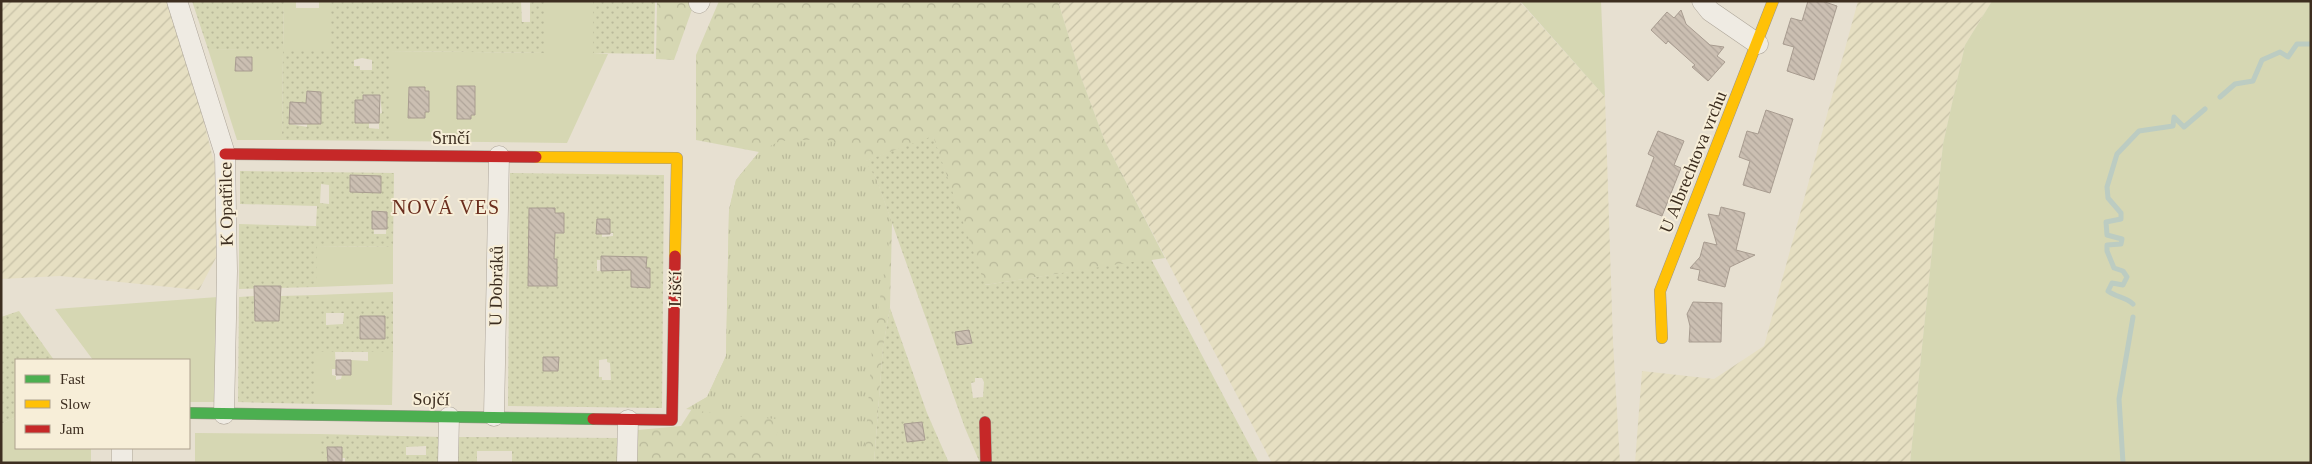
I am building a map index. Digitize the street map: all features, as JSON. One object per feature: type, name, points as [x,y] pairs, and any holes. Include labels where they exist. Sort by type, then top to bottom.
[{"type":"street","name":"K Opatřilce","points":[[177,1],[225,154],[227,271],[224,414]]},
{"type":"street","points":[[1702,1],[1710,11],[1758,44]]},
{"type":"street","name":"U Albrechtova vrchu","points":[[1662,338],[1660,291],[1758,44],[1773,1]]},
{"type":"street","name":"Srnčí","points":[[225,154],[677,158]]},
{"type":"street","name":"U Dobráků","points":[[494,416],[498,156]]},
{"type":"street","name":"Liščí","points":[[672,420],[677,158]]},
{"type":"street","name":"Sojčí","points":[[190,414],[494,416],[672,420]]},
{"type":"street","points":[[448,463],[449,417]]},
{"type":"street","points":[[627,463],[628,420]]},
{"type":"street","points":[[985,422],[986,463]]},
{"type":"street","points":[[122,449],[122,463]]},
{"type":"shaded area","points":[[1,1],[170,1],[186,48],[216,171],[218,254],[199,290],[60,276],[1,279]]},
{"type":"shaded area","points":[[1058,1],[1519,1],[1605,97],[1613,342],[1620,463],[1272,463],[1104,139],[1081,77]]},
{"type":"shaded area","points":[[1858,1],[1992,1],[1965,45],[1943,144],[1910,463],[1635,463],[1642,371],[1714,379],[1764,346]]},
{"type":"green space","points":[[192,1],[284,1],[283,50],[329,51],[330,1],[521,1],[522,22],[530,22],[530,1],[546,1],[546,53],[391,51],[391,141],[282,140],[283,51],[208,49]],"holes":[[[362,58],[372,60],[372,70],[360,70],[360,66],[354,66],[354,60]],[[307,91],[321,92],[321,124],[307,124],[307,127],[290,124],[290,102],[306,103]],[[363,95],[380,95],[382,113],[379,114],[379,129],[369,128],[369,120],[355,123],[355,100],[363,100]]]},
{"type":"green space","points":[[284,1],[296,1],[296,8],[319,8],[319,1],[330,1],[330,51],[283,51],[282,140],[237,140],[208,49],[283,50]],"holes":[[[236,57],[252,57],[252,71],[235,70]]]},
{"type":"green space","points":[[546,1],[593,1],[593,53],[608,54],[567,143],[391,141],[391,51],[545,53]],"holes":[[[457,86],[475,86],[475,115],[471,115]],[[409,87],[425,87],[425,91],[429,91],[429,112],[425,112],[425,118],[408,118]]]},
{"type":"green space","points":[[593,1],[655,1],[654,54],[593,53]]},
{"type":"green space","points":[[657,1],[695,1],[674,60],[656,59]]},
{"type":"green space","points":[[719,1],[1058,1],[1081,77],[1104,139],[1165,258],[984,285],[933,137],[866,161],[876,178],[892,223],[890,308],[883,347],[874,463],[637,463],[638,430],[681,426],[695,404],[707,397],[726,356],[729,210],[736,180],[759,152],[696,140],[696,55]]},
{"type":"green space","points":[[1520,1],[1601,1],[1605,97]]},
{"type":"green space","points":[[1992,1],[2311,1],[2311,463],[1910,463],[1943,144],[1965,45]]},
{"type":"green space","points":[[933,136],[985,285],[1151,259],[1259,463],[980,463],[965,428],[876,178],[865,161]],"holes":[[[969,330],[972,344],[957,345],[955,332]],[[975,378],[982,378],[984,382],[983,397],[973,398],[971,383],[975,382]]]},
{"type":"green space","points":[[825,139],[850,149],[865,161],[876,178],[892,223],[872,348],[864,463],[775,463],[778,419],[732,416],[686,409],[707,397],[726,356],[729,210],[736,180],[759,152],[780,141]]},
{"type":"green space","points":[[240,171],[394,173],[393,247],[317,246],[316,287],[239,289],[239,224],[316,226],[317,206],[240,204]],"holes":[[[350,176],[381,176],[381,192],[350,192]],[[321,184],[329,185],[329,204],[320,203]],[[373,211],[387,212],[386,234],[374,234]]]},
{"type":"green space","points":[[510,173],[664,175],[662,408],[508,406]],"holes":[[[529,208],[555,208],[555,213],[564,213],[564,233],[529,237]],[[610,219],[610,233],[613,233],[613,236],[602,237],[602,234],[596,233],[597,220]],[[631,257],[646,257],[646,268],[650,268],[650,287],[631,287]],[[528,259],[557,259],[557,286],[528,286]],[[597,260],[610,260],[610,270],[597,271]],[[543,357],[559,357],[558,371],[543,371]],[[607,359],[607,362],[610,363],[611,380],[602,380],[602,377],[599,377],[599,360]]]},
{"type":"green space","points":[[316,246],[393,247],[393,284],[316,287]]},
{"type":"green space","points":[[393,292],[393,301],[316,301],[316,295]]},
{"type":"green space","points":[[316,295],[316,301],[393,301],[393,352],[315,352],[315,404],[238,402],[239,297],[254,296],[255,321],[279,321],[280,296]],"holes":[[[326,313],[344,313],[343,324],[326,325]],[[360,316],[385,316],[385,339],[361,339]]]},
{"type":"green space","points":[[218,297],[217,402],[190,402],[190,359],[92,359],[55,309]]},
{"type":"green space","points":[[890,308],[927,413],[949,463],[874,463],[883,346]],"holes":[[[922,422],[925,440],[907,442],[905,424]]]},
{"type":"green space","points":[[19,311],[53,359],[15,359],[15,417],[1,424],[1,317]]},
{"type":"green space","points":[[315,352],[335,352],[336,369],[332,369],[332,375],[336,376],[336,380],[341,379],[342,375],[351,375],[351,360],[368,361],[368,352],[393,352],[392,405],[315,404]]},
{"type":"green space","points":[[15,417],[15,449],[91,449],[91,462],[113,463],[1,463],[1,424]]},
{"type":"green space","points":[[195,433],[319,434],[319,463],[195,463]]},
{"type":"green space","points":[[319,434],[443,437],[443,463],[319,463]],"holes":[[[426,446],[426,455],[406,455],[406,447]],[[327,447],[342,447],[342,458],[345,458],[345,462],[328,462]]]},
{"type":"green space","points":[[456,437],[618,438],[617,463],[512,463],[512,451],[477,451],[477,463],[456,463]]},
{"type":"building","points":[[1808,1],[1822,1],[1837,6],[1814,80],[1787,71],[1794,47],[1783,44],[1791,18],[1802,21]]},
{"type":"building","points":[[1681,10],[1686,24],[1710,45],[1724,47],[1717,56],[1725,62],[1708,81],[1692,67],[1695,65],[1668,41],[1666,44],[1651,30],[1667,12],[1674,18]]},
{"type":"building","points":[[236,57],[252,57],[252,71],[235,71]]},
{"type":"building","points":[[457,86],[475,86],[475,115],[471,115],[471,119],[457,119]]},
{"type":"building","points":[[409,87],[425,87],[425,91],[429,91],[429,112],[425,112],[425,118],[408,118]]},
{"type":"building","points":[[307,91],[321,92],[321,124],[289,124],[290,102],[306,103]]},
{"type":"building","points":[[363,95],[380,95],[379,123],[355,123],[355,100],[363,100]]},
{"type":"building","points":[[1766,110],[1793,119],[1770,193],[1743,185],[1750,161],[1739,157],[1747,131],[1758,134]]},
{"type":"building","points":[[1658,131],[1684,141],[1674,165],[1681,168],[1662,216],[1636,206],[1654,157],[1648,154]]},
{"type":"building","points":[[350,175],[381,176],[381,193],[350,192]]},
{"type":"building","points":[[1721,207],[1745,213],[1736,250],[1755,255],[1730,267],[1725,287],[1698,280],[1700,270],[1690,268],[1700,257],[1704,242],[1717,245],[1708,214],[1719,216]]},
{"type":"building","points":[[529,208],[555,208],[555,213],[564,213],[564,233],[555,233],[554,259],[557,259],[557,286],[528,286]]},
{"type":"building","points":[[372,211],[387,212],[387,229],[372,229]]},
{"type":"building","points":[[597,219],[610,219],[610,234],[596,234]]},
{"type":"building","points":[[601,256],[647,257],[646,268],[650,268],[650,288],[631,287],[631,270],[601,271]]},
{"type":"building","points":[[254,286],[281,286],[279,321],[255,321]]},
{"type":"building","points":[[1693,302],[1722,303],[1721,342],[1689,342],[1690,326],[1687,314]]},
{"type":"building","points":[[360,316],[385,316],[385,339],[360,339]]},
{"type":"building","points":[[969,330],[972,343],[957,345],[955,332]]},
{"type":"building","points":[[543,357],[559,357],[558,371],[543,371]]},
{"type":"building","points":[[336,360],[351,360],[351,375],[336,375]]},
{"type":"building","points":[[922,422],[925,440],[907,442],[904,424]]},
{"type":"building","points":[[327,447],[342,447],[342,462],[328,462]]},
{"type":"waterway","points":[[2220,97],[2235,84],[2253,81],[2262,60],[2280,52],[2288,57],[2297,44],[2311,44]]},
{"type":"waterway","points":[[2133,304],[2108,291],[2112,283],[2123,285],[2127,277],[2123,271],[2114,268],[2107,251],[2107,245],[2121,244],[2122,239],[2107,235],[2106,222],[2121,219],[2121,213],[2108,198],[2107,187],[2117,154],[2139,131],[2173,126],[2174,117],[2184,127],[2205,109]]},
{"type":"waterway","points":[[2123,463],[2119,399],[2133,317]]},
{"type":"traffic: fast","points":[[190,413],[593,419]]},
{"type":"traffic: slow","points":[[1662,338],[1660,291],[1773,1]]},
{"type":"traffic: slow","points":[[536,157],[677,158],[675,256]]},
{"type":"traffic: jam","points":[[225,154],[536,157]]},
{"type":"traffic: jam","points":[[593,419],[672,420],[675,256]]},
{"type":"traffic: jam","points":[[985,422],[986,463]]},
{"type":"district","name":"NOVÁ VES","points":[[446,207]]}]
